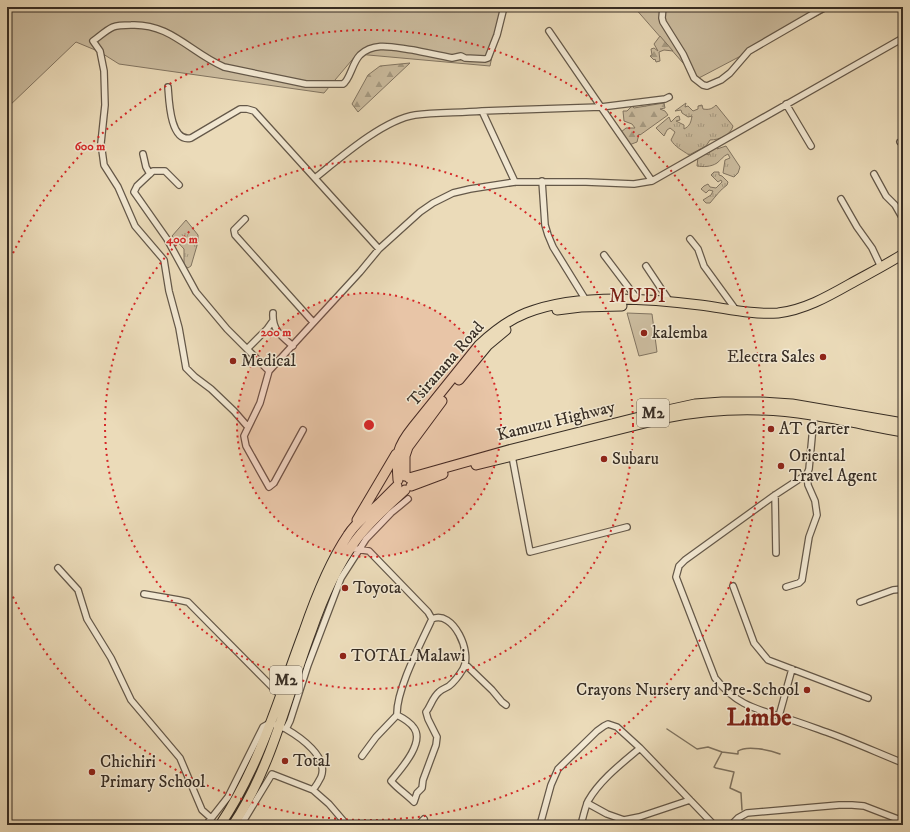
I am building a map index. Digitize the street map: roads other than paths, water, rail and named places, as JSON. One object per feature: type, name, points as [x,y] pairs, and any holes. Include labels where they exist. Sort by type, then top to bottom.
[{"type":"highway","name":"Tsiranana Road","points":[[349,533],[404,439],[413,427],[479,345],[510,320],[525,313],[557,304],[638,300],[670,302],[759,313],[772,313],[802,307],[826,297],[903,254]]},
{"type":"highway","name":"Tsiranana Road","points":[[404,483],[406,453],[413,438],[488,345],[515,324],[532,317],[587,303],[673,307],[762,318],[786,317],[832,301],[903,260]]},
{"type":"highway","name":"Kamuzu Highway","points":[[233,825],[283,727],[320,606],[350,548],[349,533],[404,483],[512,449],[695,404],[760,402],[792,404],[903,423]]},
{"type":"highway","name":"Kamuzu Highway","points":[[220,825],[237,798],[257,759],[314,603],[350,548],[404,483],[658,420],[697,412],[760,410],[790,412],[903,432]]},
{"type":"highway","points":[[397,453],[404,483]]},
{"type":"street","points":[[248,427],[217,394],[186,368],[179,328],[169,291],[164,260],[135,226],[118,187],[104,165],[101,143],[106,105],[104,71],[100,51],[93,41],[113,27],[125,25],[147,25],[171,34],[213,62],[224,67],[306,84],[343,84],[347,80],[351,67],[360,55],[376,47],[398,47],[452,58],[461,56],[468,58],[488,58],[497,35],[504,7]]},
{"type":"street","points":[[663,7],[663,22],[683,54],[694,78],[703,86],[707,86],[721,80],[730,73],[749,51],[825,7]]},
{"type":"street","points":[[549,31],[652,181]]},
{"type":"street","points":[[303,430],[274,484],[269,487],[245,443],[244,436],[260,403],[269,371],[360,272],[379,249],[420,212],[444,197],[470,189],[515,182],[634,184],[652,181],[903,38]]},
{"type":"street","points":[[168,87],[170,112],[177,131],[184,139],[192,138],[240,109],[254,111],[379,249]]},
{"type":"street","points":[[315,178],[373,134],[399,120],[414,115],[601,106],[665,99],[669,96]]},
{"type":"street","points":[[786,104],[811,146]]},
{"type":"street","points":[[482,111],[515,182]]},
{"type":"street","points":[[143,154],[146,167],[150,174]]},
{"type":"street","points":[[179,185],[165,171],[153,171],[135,189],[136,195],[168,239],[196,292],[227,328],[269,371]]},
{"type":"street","points":[[874,174],[886,196],[895,205],[903,219]]},
{"type":"street","points":[[542,182],[545,225],[548,235],[553,247],[587,303]]},
{"type":"street","points":[[841,199],[857,227],[872,248],[881,267]]},
{"type":"street","points":[[246,219],[234,230],[234,235],[313,322]]},
{"type":"street","points":[[690,239],[698,249],[704,266],[736,310]]},
{"type":"street","points":[[604,255],[638,300]]},
{"type":"street","points":[[646,266],[670,302]]},
{"type":"street","points":[[247,349],[267,329],[272,322],[273,313]]},
{"type":"street","points":[[272,322],[277,331],[293,346]]},
{"type":"street","points":[[786,587],[799,583],[802,580],[809,537],[817,515],[815,501],[808,485],[807,474],[809,469],[814,416]]},
{"type":"street","points":[[512,456],[530,552],[627,527]]},
{"type":"street","points":[[807,474],[775,495],[685,560],[679,566],[676,577],[715,678],[723,688],[742,703],[760,711],[830,733],[903,763]]},
{"type":"street","points":[[775,495],[776,553]]},
{"type":"street","points":[[350,548],[366,539],[382,521],[408,499]]},
{"type":"street","points":[[350,548],[369,551],[428,612],[432,619]]},
{"type":"street","points":[[58,568],[78,590],[87,619],[108,652],[131,700],[180,758],[202,810],[211,818]]},
{"type":"street","points":[[733,586],[754,643],[768,660],[868,698]]},
{"type":"street","points":[[860,602],[893,590],[903,589]]},
{"type":"street","points":[[144,594],[188,602],[280,695]]},
{"type":"street","points":[[397,714],[415,729],[417,737],[415,747],[391,781],[414,802],[417,793],[422,788],[423,780],[436,745],[437,738],[426,712],[434,697],[440,690],[450,685],[463,670],[465,664],[465,648],[458,634],[448,620],[443,618],[432,619]]},
{"type":"street","points":[[362,756],[376,737],[397,714],[398,699],[405,680],[432,619]]},
{"type":"street","points":[[465,664],[506,705]]},
{"type":"street","points":[[779,716],[792,669]]},
{"type":"street","points":[[206,825],[228,797],[262,727],[270,723],[283,727],[305,741],[318,756],[322,764],[321,776],[313,790]]},
{"type":"street","points":[[540,825],[558,769],[608,724],[617,727],[640,748],[714,825]]},
{"type":"street","points":[[581,825],[587,803],[593,793],[618,766],[640,748]]},
{"type":"street","points":[[242,825],[272,774],[313,790],[329,804],[347,825]]},
{"type":"street","points":[[587,803],[607,814],[624,820],[690,800]]},
{"type":"street","points":[[731,825],[738,818],[747,813],[839,805],[864,806],[903,821]]},
{"type":"street","points":[[418,825],[424,819]]},
{"type":"waterway","points":[[667,729],[697,749],[708,747],[722,752],[714,767],[734,772],[730,788],[741,793],[742,810]]},
{"type":"waterway","points":[[722,752],[738,754],[738,751],[742,749],[753,748],[780,754]]},
{"type":"place","name":"kalemba","points":[[644,333]]},
{"type":"place","name":"Electra Sales","points":[[823,357]]},
{"type":"place","name":"Medical","points":[[233,361]]},
{"type":"place","name":"AT Carter","points":[[771,429]]},
{"type":"place","name":"Subaru","points":[[604,459]]},
{"type":"place","name":"Oriental Travel Agent","points":[[781,466]]},
{"type":"place","name":"Toyota","points":[[345,588]]},
{"type":"place","name":"TOTAL Malawi","points":[[343,656]]},
{"type":"place","name":"Crayons Nursery and Pre-School","points":[[807,690]]},
{"type":"place","name":"Total","points":[[285,761]]},
{"type":"place","name":"Chichiri Primary School","points":[[92,772]]},
{"type":"district","name":"MUDI","points":[[638,296]]},
{"type":"district","name":"Limbe","points":[[759,717]]}]
